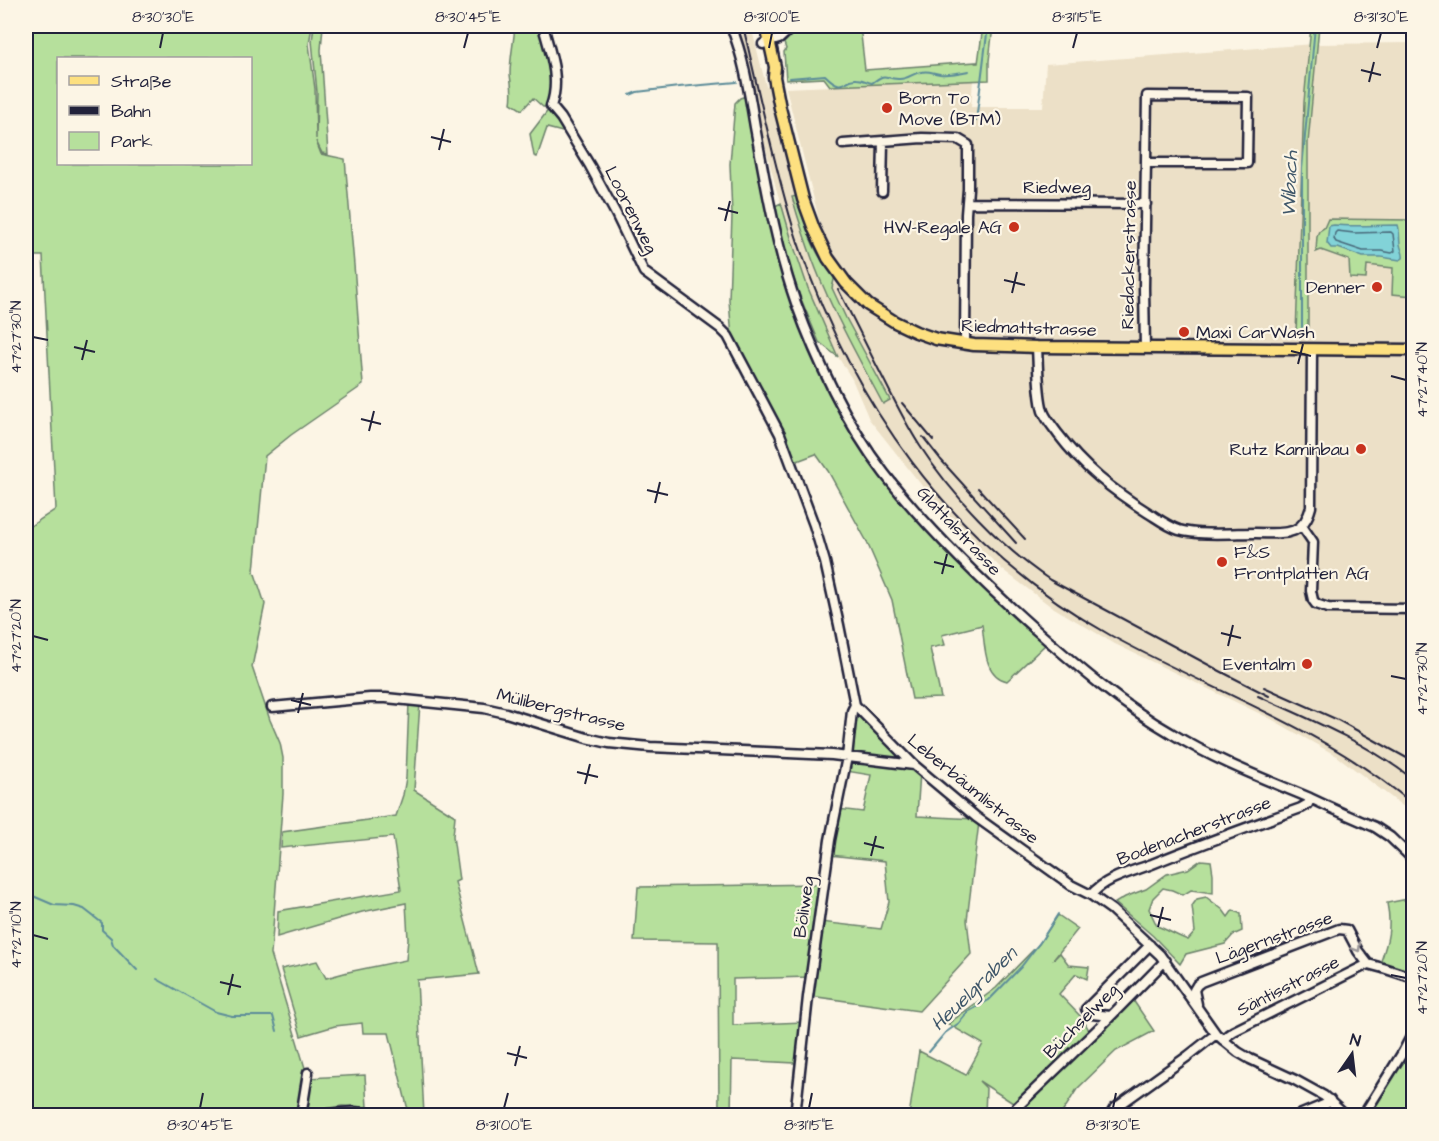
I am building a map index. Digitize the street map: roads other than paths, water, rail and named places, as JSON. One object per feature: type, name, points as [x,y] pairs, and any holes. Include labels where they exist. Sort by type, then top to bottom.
[{"type":"main road","points":[[759,26],[766,43]]},
{"type":"main road","points":[[766,26],[766,43]]},
{"type":"main road","name":"Riedmattstrasse","points":[[766,43],[775,68],[774,77],[780,108],[803,199],[814,229],[832,266],[846,284],[889,319],[926,336],[965,344],[1037,347],[1413,350]]},
{"type":"street","name":"Loorenweg","points":[[543,26],[555,76],[555,95],[551,106],[561,118],[590,166],[644,272],[728,336],[780,434],[814,525],[825,562],[855,705]]},
{"type":"street","name":"Glattalstrasse","points":[[731,26],[744,64],[779,248],[797,305],[838,399],[883,472],[915,510],[1008,606],[1096,682],[1188,743],[1231,766],[1375,827],[1403,848],[1413,860]]},
{"type":"street","points":[[766,43],[782,37],[793,26]]},
{"type":"street","name":"Riedackerstrasse","points":[[1145,348],[1147,96],[1248,97],[1247,163],[1147,163]]},
{"type":"street","points":[[843,144],[922,138],[958,139],[968,145],[965,344]]},
{"type":"street","points":[[882,191],[883,141]]},
{"type":"street","name":"Riedweg","points":[[968,202],[1146,204]]},
{"type":"street","points":[[1037,347],[1043,411],[1073,454],[1129,501],[1178,530],[1192,533],[1288,533],[1302,526],[1311,507],[1312,349]]},
{"type":"street","points":[[1302,526],[1312,542],[1311,591],[1316,604],[1328,608],[1413,609]]},
{"type":"street","name":"Mülibergstrasse","points":[[272,707],[386,698],[484,708],[609,743],[847,757],[914,765]]},
{"type":"street","name":"Böliweg","points":[[795,1116],[808,997],[830,840],[847,757],[852,711],[855,705]]},
{"type":"street","name":"Leberbäumlistrasse","points":[[855,705],[914,765],[976,817],[1071,885],[1112,910],[1165,961],[1205,1020],[1220,1037],[1244,1055],[1330,1100],[1346,1116]]},
{"type":"street","name":"Bodenacherstrasse","points":[[1090,896],[1098,886],[1113,879],[1301,808],[1311,799]]},
{"type":"street","name":"Lägernstrasse","points":[[1198,1008],[1194,990],[1201,982],[1339,929],[1347,930],[1368,964]]},
{"type":"street","points":[[1110,1016],[1092,1014],[1086,1010],[1150,945]]},
{"type":"street","name":"Büchselweg","points":[[1013,1116],[1020,1105],[1165,961]]},
{"type":"street","points":[[1368,964],[1413,978]]},
{"type":"street","name":"Säntisstrasse","points":[[1110,1116],[1114,1109],[1188,1056],[1220,1037],[1368,964]]},
{"type":"street","points":[[1363,1116],[1413,1031]]},
{"type":"street","points":[[301,1116],[308,1073]]},
{"type":"street","points":[[1297,1116],[1326,1104],[1330,1100]]},
{"type":"street","points":[[306,1116],[353,1112],[401,1116]]},
{"type":"water","points":[[1398,225],[1403,258],[1400,260],[1363,257],[1338,248],[1331,248],[1327,243],[1329,226]]},
{"type":"waterway","points":[[976,121],[988,26]]},
{"type":"waterway","name":"Wibach","points":[[1302,328],[1302,169],[1315,26]]},
{"type":"waterway","points":[[790,78],[825,75],[840,85],[853,79],[872,83],[883,77],[901,79],[924,71],[940,74],[969,71]]},
{"type":"waterway","points":[[630,95],[637,92],[737,82]]},
{"type":"waterway","points":[[26,893],[54,905],[84,909],[102,923],[102,930],[111,938],[113,945],[137,970]]},
{"type":"waterway","name":"Heuelgraben","points":[[929,1052],[945,1033],[959,1023],[968,1012],[989,1000],[1021,967],[1058,914]]},
{"type":"waterway","points":[[157,979],[216,1012],[232,1016],[273,1016],[277,1031]]},
{"type":"railway","points":[[743,26],[786,202],[816,290],[843,351],[875,408],[912,462],[954,512],[1001,558],[1053,599],[1110,635],[1305,732],[1379,778],[1414,805]]},
{"type":"railway","points":[[838,289],[897,407],[920,446],[962,501],[996,536],[1050,580],[1269,696]]},
{"type":"railway","points":[[902,403],[933,440]]},
{"type":"railway","points":[[923,437],[1016,543]]},
{"type":"railway","points":[[978,488],[1025,539]]},
{"type":"railway","points":[[1264,687],[1338,720],[1414,762]]},
{"type":"railway","points":[[1258,696],[1358,743],[1414,780]]},
{"type":"place","name":"Born To Move (BTM)","points":[[887,108]]},
{"type":"place","name":"HW-Regale AG","points":[[1014,227]]},
{"type":"place","name":"Denner","points":[[1377,287]]},
{"type":"place","name":"Maxi CarWash","points":[[1184,332]]},
{"type":"place","name":"Rutz Kaminbau","points":[[1361,449]]},
{"type":"place","name":"F&S Frontplatten AG","points":[[1222,562]]},
{"type":"place","name":"Eventalm","points":[[1307,664]]}]
